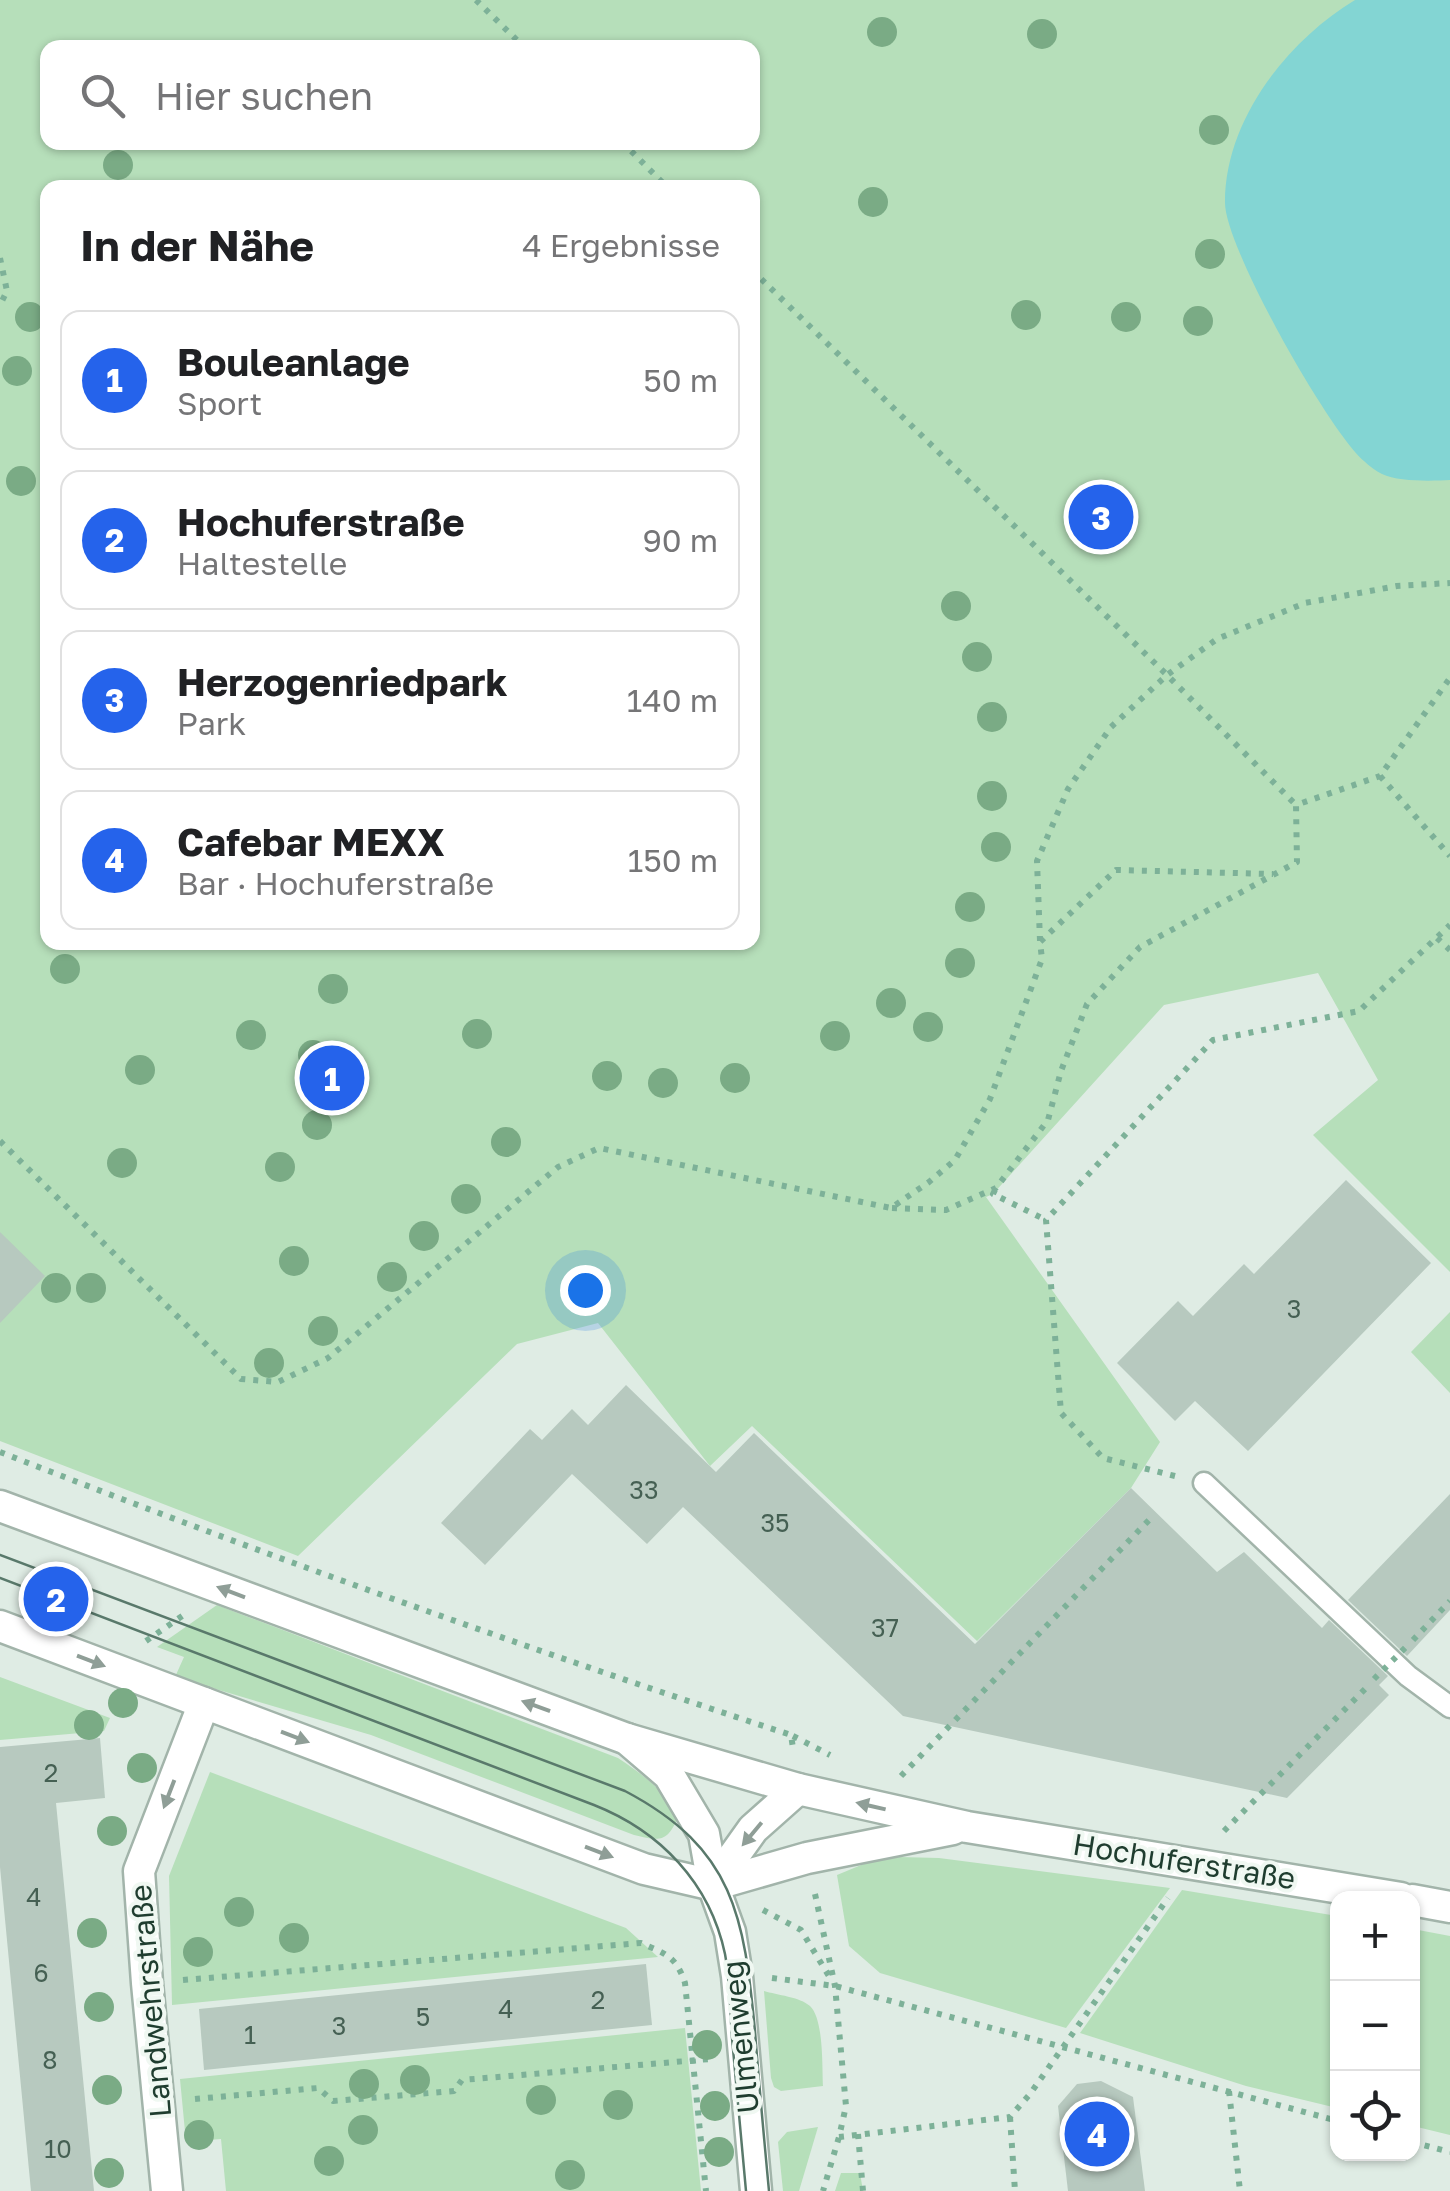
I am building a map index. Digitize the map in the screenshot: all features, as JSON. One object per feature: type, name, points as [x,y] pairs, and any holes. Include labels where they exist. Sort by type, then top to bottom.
[{"type":"street","name":"Hochuferstraße","points":[[0,1506],[628,1739],[798,1789],[966,1827],[1359,1891]]},
{"type":"street","name":"Hochuferstraße","points":[[0,1626],[644,1869],[713,1885],[808,1858],[966,1827]]},
{"type":"street","name":"Landwehrstraße","points":[[167,2191],[139,1871],[204,1703]]},
{"type":"street","name":"Hochuferstraße","points":[[628,1739],[669,1775],[704,1834],[713,1885]]},
{"type":"street","points":[[713,1885],[753,1829],[798,1789]]},
{"type":"street","name":"Ulmenweg","points":[[713,1885],[730,1932],[737,1976],[756,2191]]},
{"type":"street","points":[[1420,1901],[1450,1907]]},
{"type":"lane","points":[[1204,1483],[1408,1676],[1450,1707]]},
{"type":"path","points":[[476,0],[516,40]]},
{"type":"path","points":[[630,150],[660,180]]},
{"type":"path","points":[[0,258],[6,291],[0,305]]},
{"type":"path","points":[[760,278],[1296,805],[1297,862],[1140,948],[1087,1004],[1048,1120],[992,1194],[1046,1220]]},
{"type":"path","points":[[891,1208],[955,1160],[990,1099],[1042,959],[1037,862],[1068,788],[1111,728],[1167,674],[1217,639],[1305,603],[1396,586],[1450,583]]},
{"type":"path","points":[[1296,805],[1380,776],[1450,678]]},
{"type":"path","points":[[1380,776],[1450,856]]},
{"type":"path","points":[[1040,942],[1116,870],[1273,874]]},
{"type":"path","points":[[1204,1483],[1103,1458],[1061,1413],[1046,1220],[1212,1040],[1359,1011],[1450,925]]},
{"type":"path","points":[[1438,938],[1450,950]]},
{"type":"path","points":[[0,1141],[241,1379],[278,1382],[328,1358],[558,1167],[599,1148],[891,1208],[946,1210],[996,1188]]},
{"type":"path","points":[[0,1452],[190,1526],[691,1702]]},
{"type":"path","points":[[891,1786],[1151,1518]]},
{"type":"path","points":[[174,1570],[190,1526]]},
{"type":"path","points":[[840,2136],[1010,2117],[1193,1863],[1450,1601]]},
{"type":"path","points":[[142,1644],[195,1606]]},
{"type":"path","points":[[713,1885],[801,1930],[835,1986],[846,2106],[823,2191]]},
{"type":"path","points":[[147,1983],[642,1944],[672,1957],[681,1970],[688,1994],[706,2191]]},
{"type":"path","points":[[835,1986],[1330,2120]]},
{"type":"path","points":[[159,2102],[318,2088],[334,2102],[454,2090],[462,2080],[744,2056]]},
{"type":"path","points":[[1228,2091],[1240,2191]]},
{"type":"path","points":[[1010,2117],[1015,2191]]},
{"type":"path","points":[[858,2134],[863,2191]]},
{"type":"path","points":[[1420,2144],[1450,2152]]},
{"type":"green space","points":[[0,0],[1450,0],[1450,1272],[1313,1135],[1378,1080],[1318,973],[1164,1005],[993,1194],[986,1197],[1160,1442],[1131,1488],[977,1641],[752,1426],[710,1466],[598,1323],[517,1344],[298,1556],[0,1441]]},
{"type":"green space","points":[[1450,1312],[1450,1393],[1411,1352]]},
{"type":"green space","points":[[217,1605],[618,1758],[660,1791],[678,1817],[662,1838],[634,1835],[371,1735],[175,1677],[184,1657],[157,1647]]},
{"type":"green space","points":[[0,1677],[110,1718],[104,1731],[0,1740]]},
{"type":"green space","points":[[210,1772],[626,1928],[658,1957],[172,2005],[169,1876]]},
{"type":"green space","points":[[899,1857],[939,1858],[1170,1888],[1066,2028],[880,1973],[849,1946],[837,1875],[866,1863]]},
{"type":"green space","points":[[1182,1890],[1330,1915],[1330,2106],[1246,2086],[1080,2033]]},
{"type":"green space","points":[[1420,1930],[1450,1936],[1450,2135],[1420,2128]]},
{"type":"green space","points":[[764,1991],[800,2000],[815,2012],[823,2086],[781,2091],[774,2087]]},
{"type":"green space","points":[[685,2028],[701,2191],[226,2191],[221,2139],[186,2142],[180,2079]]},
{"type":"green space","points":[[818,2127],[799,2191],[783,2191],[778,2142],[787,2132]]},
{"type":"green space","points":[[841,2173],[860,2173],[863,2191],[835,2191]]},
{"type":"water","points":[[1355,0],[1450,0],[1450,480],[1389,477],[1368,465],[1348,443],[1281,337],[1229,225],[1225,202],[1228,171],[1248,113],[1284,60],[1306,37]]},
{"type":"building","points":[[1346,1180],[1431,1263],[1248,1451],[1195,1401],[1175,1421],[1117,1363],[1178,1301],[1193,1316],[1244,1264],[1254,1274]]},
{"type":"building","points":[[0,1232],[45,1276],[0,1323]]},
{"type":"building","points":[[626,1385],[716,1472],[754,1433],[975,1644],[1131,1488],[1217,1572],[1244,1552],[1322,1628],[1329,1620],[1388,1676],[1379,1685],[1389,1695],[1287,1798],[903,1716],[683,1507],[647,1544],[572,1474],[485,1565],[441,1523],[530,1429],[542,1440],[572,1409],[588,1425]]},
{"type":"building","points":[[1450,1494],[1450,1610],[1407,1656],[1348,1600]]},
{"type":"building","points":[[100,1738],[105,1798],[56,1803],[94,2191],[31,2191],[0,1867],[0,1747]]},
{"type":"building","points":[[646,1964],[652,2025],[204,2070],[199,2009]]},
{"type":"building","points":[[1101,2081],[1133,2097],[1145,2191],[1068,2191],[1058,2106],[1077,2084]]},
{"type":"tram line","points":[[0,1555],[625,1791],[662,1813],[712,1862],[738,1920],[751,1990],[769,2191]]},
{"type":"tram line","points":[[0,1578],[594,1805],[640,1829],[660,1845],[679,1863],[707,1904],[725,1954],[746,2191]]},
{"type":"place","name":"Herzogenriedpark","points":[[1101,517]]},
{"type":"place","name":"Bouleanlage","points":[[332,1078]]},
{"type":"place","name":"Hochuferstraße","points":[[56,1599]]},
{"type":"place","name":"Cafebar MEXX","points":[[1097,2134]]}]
